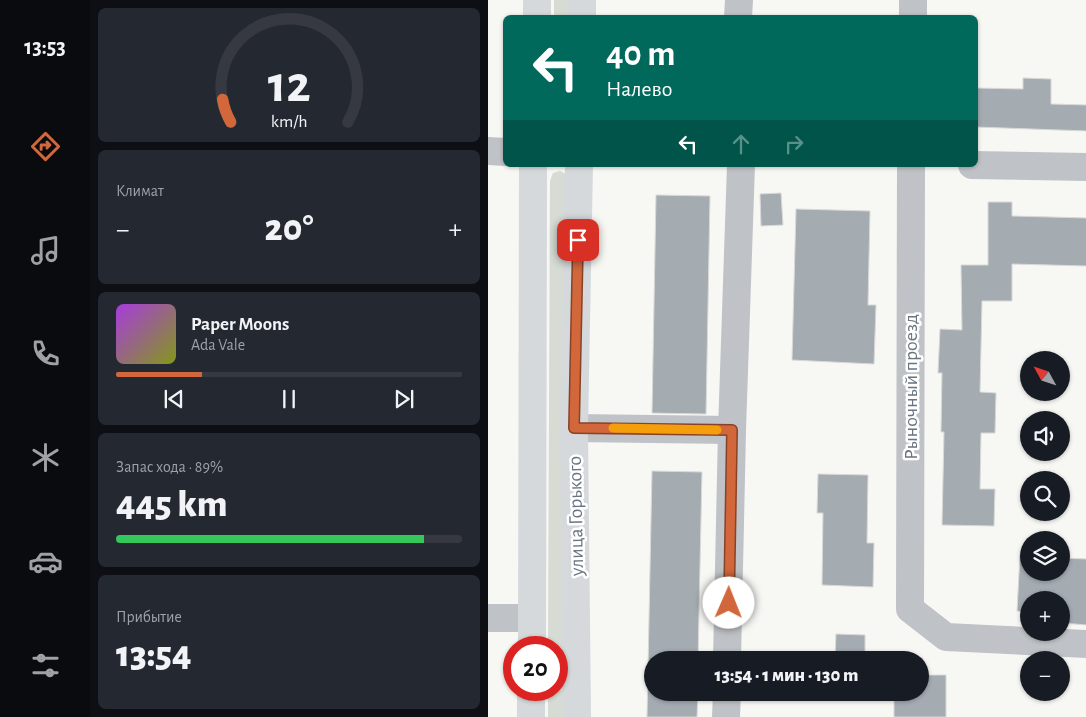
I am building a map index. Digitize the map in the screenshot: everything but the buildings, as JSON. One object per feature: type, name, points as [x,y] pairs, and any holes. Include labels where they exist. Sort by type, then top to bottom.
[{"type":"main road","points":[[537,0],[537,15]]},
{"type":"main road","points":[[582,0],[582,15]]},
{"type":"main road","name":"улица Горького","points":[[532,636],[534,167]]},
{"type":"main road","name":"улица Горького","points":[[577,717],[574,428],[580,167]]},
{"type":"main road","points":[[531,701],[531,717]]},
{"type":"street","points":[[738,15],[739,0]]},
{"type":"street","points":[[912,15],[913,0]]},
{"type":"street","points":[[488,151],[503,152]]},
{"type":"street","points":[[978,165],[1086,167]]},
{"type":"street","points":[[728,651],[732,430],[741,167]]},
{"type":"street","name":"Рыночный проезд","points":[[910,167],[910,609],[946,637],[1086,644]]},
{"type":"street","points":[[574,428],[732,430]]},
{"type":"street","points":[[488,618],[532,618]]},
{"type":"street","points":[[726,717],[727,701]]},
{"type":"shaded area","points":[[554,0],[569,0],[569,15],[554,15]]},
{"type":"shaded area","points":[[560,171],[568,175],[565,636],[548,636],[550,181],[553,173]]},
{"type":"shaded area","points":[[548,701],[565,701],[565,717],[548,717]]},
{"type":"slow traffic","points":[[613,428],[717,430]]},
{"type":"route","points":[[578,240],[574,428],[732,430],[729,603]]}]
